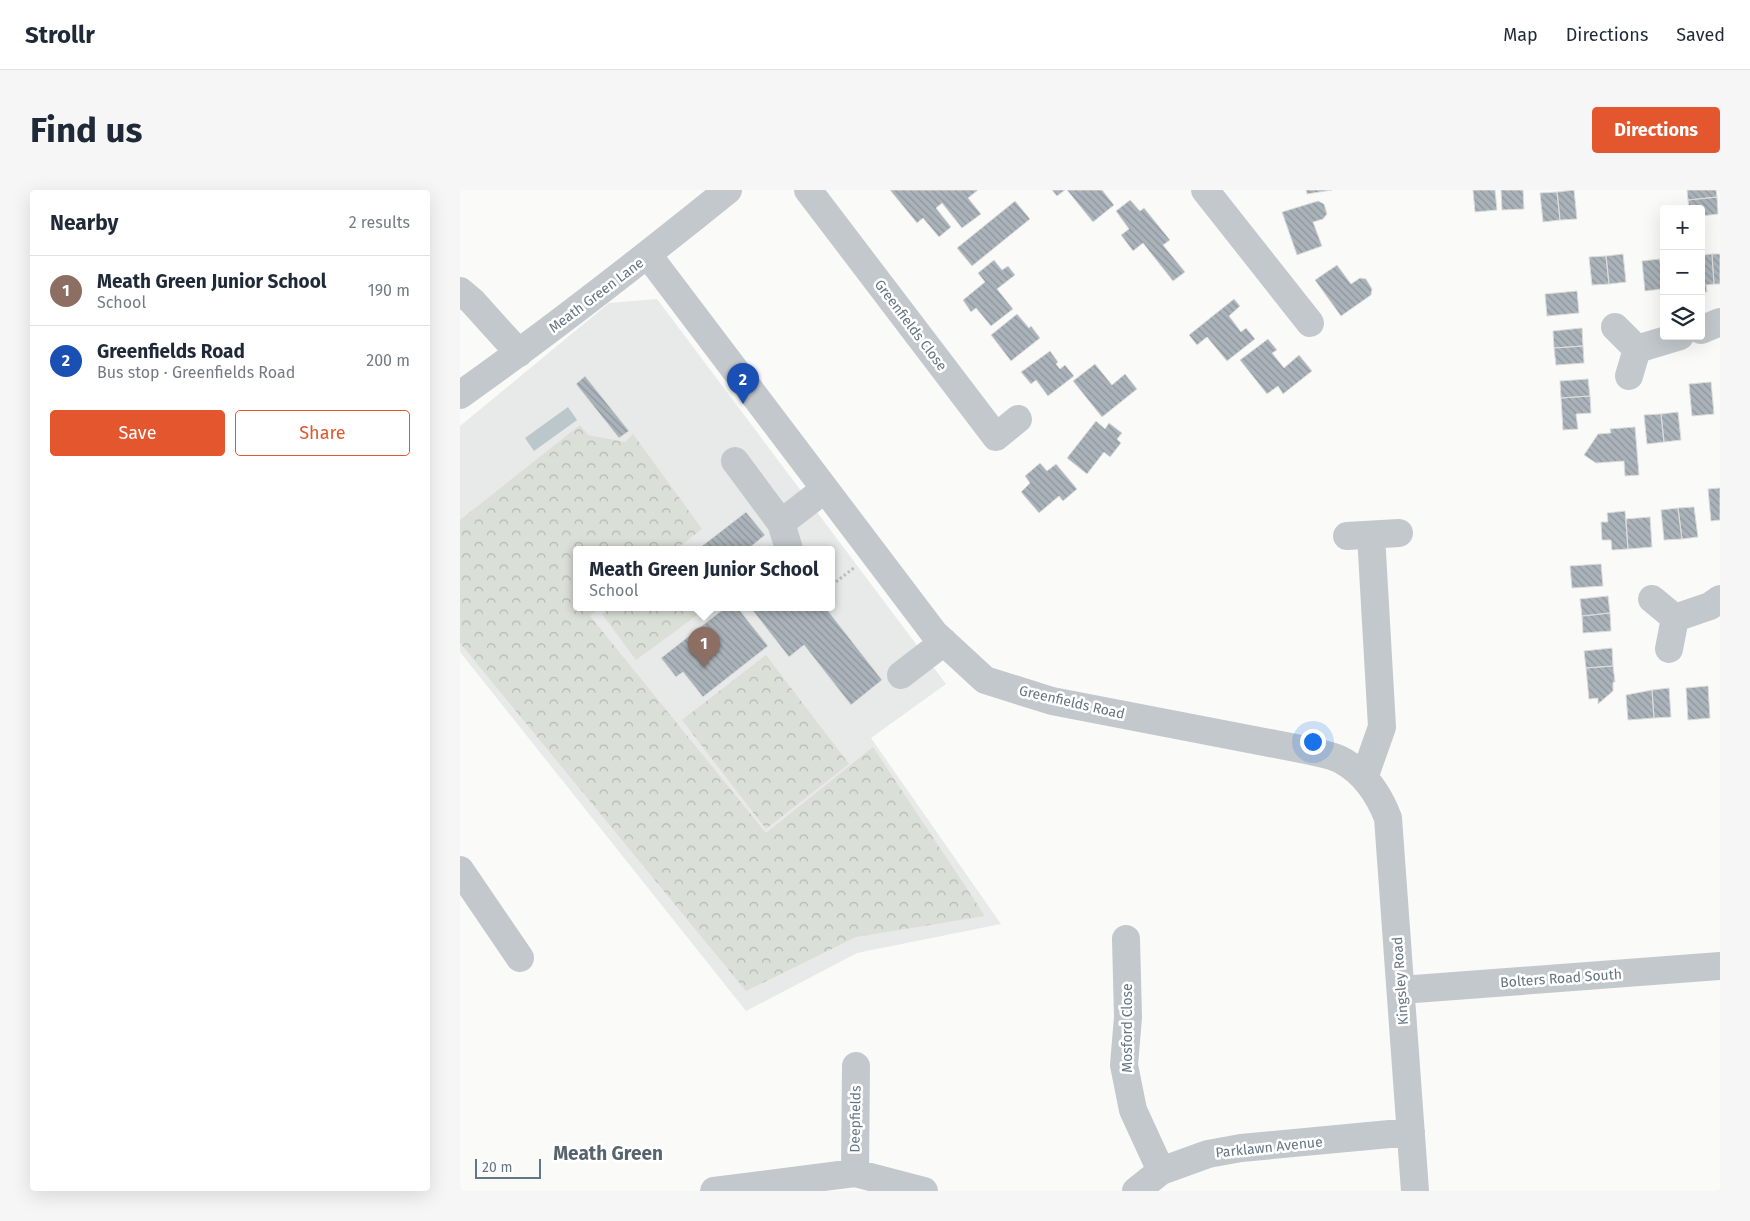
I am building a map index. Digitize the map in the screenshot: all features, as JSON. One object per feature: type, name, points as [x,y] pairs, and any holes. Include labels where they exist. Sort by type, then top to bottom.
[{"type":"street","name":"Meath Green Lane","points":[[460,395],[519,353],[648,255],[728,190]]},
{"type":"street","name":"Greenfields Close","points":[[808,190],[996,437],[1018,419]]},
{"type":"street","points":[[1205,190],[1310,323]]},
{"type":"street","name":"Greenfields Road","points":[[648,255],[934,633],[985,680],[1052,701],[1306,750],[1342,760],[1364,778]]},
{"type":"street","points":[[460,291],[472,301],[519,353]]},
{"type":"street","points":[[1705,328],[1720,322]]},
{"type":"street","points":[[1616,327],[1637,349]]},
{"type":"street","points":[[1637,349],[1667,340]]},
{"type":"street","points":[[1629,376],[1637,349]]},
{"type":"street","points":[[735,461],[781,523],[788,546]]},
{"type":"street","points":[[781,523],[825,489]]},
{"type":"street","points":[[1364,778],[1382,727],[1359,536],[1399,533]]},
{"type":"street","points":[[1652,599],[1675,618]]},
{"type":"street","points":[[1675,618],[1710,606],[1720,600]]},
{"type":"street","points":[[1670,649],[1675,618]]},
{"type":"street","points":[[901,675],[944,642]]},
{"type":"street","name":"Kingsley Road","points":[[1364,778],[1379,795],[1388,818],[1416,1191]]},
{"type":"street","points":[[460,870],[520,958]]},
{"type":"street","name":"Mosford Close","points":[[1126,939],[1128,1017],[1124,1065],[1133,1110],[1161,1171]]},
{"type":"street","name":"Bolters Road South","points":[[1401,990],[1720,966]]},
{"type":"street","name":"Deepfields","points":[[855,1173],[856,1066]]},
{"type":"street","name":"Parklawn Avenue","points":[[1136,1191],[1161,1171],[1208,1154],[1241,1148],[1411,1132]]},
{"type":"street","points":[[714,1191],[855,1173],[924,1191]]},
{"type":"shaded area","points":[[657,299],[946,684],[871,738],[1001,924],[857,953],[746,1011],[460,652],[460,426],[609,303]]},
{"type":"shaded area","points":[[568,407],[577,420],[534,451],[525,438]]},
{"type":"green space","points":[[580,425],[588,435],[625,442],[633,434],[702,529],[680,546],[573,546],[573,611],[596,611],[590,616],[766,833],[873,747],[985,916],[856,937],[746,991],[460,643],[460,520]]},
{"type":"green space","points":[[606,611],[703,611],[636,660],[602,614]]},
{"type":"green space","points":[[766,655],[849,764],[766,829],[682,720]]},
{"type":"building","points":[[890,190],[978,190],[968,198],[981,214],[962,228],[942,203],[936,208],[951,227],[939,237],[923,218],[917,223]]},
{"type":"building","points":[[1052,190],[1065,190],[1057,196]]},
{"type":"building","points":[[1067,190],[1102,190],[1114,205],[1093,222]]},
{"type":"building","points":[[1306,190],[1332,190],[1307,194]]},
{"type":"building","points":[[1473,190],[1495,190],[1497,210],[1475,212]]},
{"type":"building","points":[[1501,190],[1523,190],[1524,209],[1502,210]]},
{"type":"building","points":[[1574,190],[1577,219],[1560,220],[1557,192]]},
{"type":"building","points":[[1687,190],[1716,190],[1717,197],[1688,200]]},
{"type":"building","points":[[1557,192],[1560,220],[1543,222],[1540,193]]},
{"type":"building","points":[[1717,197],[1718,214],[1705,216],[1705,205],[1689,205],[1688,200]]},
{"type":"building","points":[[1130,200],[1140,211],[1144,208],[1170,240],[1163,245],[1185,272],[1173,281],[1143,243],[1133,251],[1121,235],[1129,229],[1116,211]]},
{"type":"building","points":[[1015,201],[1030,219],[972,266],[957,248]]},
{"type":"building","points":[[1318,201],[1324,204],[1327,214],[1323,219],[1313,222],[1322,246],[1297,255],[1282,212]]},
{"type":"building","points":[[1623,254],[1626,282],[1609,284],[1606,256]]},
{"type":"building","points":[[1712,254],[1720,254],[1720,284],[1714,284]]},
{"type":"building","points":[[1712,254],[1714,284],[1706,285],[1707,292],[1705,292],[1705,255]]},
{"type":"building","points":[[1606,256],[1609,284],[1592,285],[1589,257]]},
{"type":"building","points":[[1660,259],[1660,289],[1645,291],[1642,261]]},
{"type":"building","points":[[994,260],[1002,270],[1008,266],[1015,275],[997,289],[1013,309],[991,326],[976,308],[971,312],[963,300],[985,282],[978,273]]},
{"type":"building","points":[[1337,265],[1351,284],[1360,278],[1366,279],[1372,289],[1371,295],[1341,316],[1315,280]]},
{"type":"building","points":[[1577,291],[1579,313],[1547,316],[1545,294]]},
{"type":"building","points":[[1234,299],[1240,306],[1229,316],[1241,332],[1246,328],[1255,339],[1227,361],[1207,337],[1197,345],[1189,335]]},
{"type":"building","points":[[1017,314],[1029,328],[1031,326],[1040,338],[1011,361],[991,335]]},
{"type":"building","points":[[1582,328],[1583,346],[1554,348],[1553,331]]},
{"type":"building","points":[[1268,339],[1277,350],[1272,353],[1284,368],[1299,355],[1312,371],[1283,394],[1278,386],[1267,394],[1240,360]]},
{"type":"building","points":[[1583,346],[1584,363],[1556,365],[1554,348]]},
{"type":"building","points":[[1050,351],[1058,362],[1056,364],[1060,369],[1065,365],[1074,376],[1048,396],[1036,380],[1031,384],[1021,372]]},
{"type":"building","points":[[1095,364],[1112,385],[1125,374],[1137,389],[1102,417],[1073,381]]},
{"type":"building","points":[[585,376],[629,431],[619,438],[576,384]]},
{"type":"building","points":[[1588,379],[1590,396],[1561,398],[1560,381]]},
{"type":"building","points":[[1711,382],[1714,414],[1692,416],[1689,384]]},
{"type":"building","points":[[1590,396],[1591,413],[1576,414],[1578,429],[1563,430],[1561,398]]},
{"type":"building","points":[[1678,412],[1681,440],[1664,442],[1661,414]]},
{"type":"building","points":[[1661,414],[1664,442],[1647,444],[1644,415]]},
{"type":"building","points":[[1096,421],[1105,429],[1109,423],[1122,433],[1117,439],[1121,443],[1110,457],[1104,452],[1087,474],[1067,458]]},
{"type":"building","points":[[1635,427],[1639,475],[1625,476],[1624,461],[1596,463],[1584,455],[1598,434],[1611,433],[1610,429]]},
{"type":"building","points":[[1040,463],[1047,471],[1056,464],[1077,489],[1063,501],[1059,496],[1039,513],[1021,492],[1030,483],[1025,476]]},
{"type":"building","points":[[1720,488],[1720,520],[1711,521],[1708,489]]},
{"type":"building","points":[[1694,507],[1698,537],[1682,539],[1678,508]]},
{"type":"building","points":[[1678,508],[1682,539],[1664,540],[1661,510]]},
{"type":"building","points":[[1625,511],[1628,549],[1612,550],[1611,540],[1602,540],[1601,522],[1608,522],[1607,513]]},
{"type":"building","points":[[746,512],[765,535],[752,546],[702,546]]},
{"type":"building","points":[[1650,517],[1652,547],[1628,549],[1626,519]]},
{"type":"building","points":[[1601,564],[1603,586],[1572,588],[1570,566]]},
{"type":"building","points":[[1608,596],[1610,613],[1582,616],[1580,599]]},
{"type":"building","points":[[721,611],[740,611],[768,646],[703,697],[683,672],[676,677],[661,658]]},
{"type":"building","points":[[753,611],[828,611],[882,680],[851,705],[804,645],[789,657]]},
{"type":"building","points":[[1610,613],[1611,631],[1583,633],[1582,616]]},
{"type":"building","points":[[1612,648],[1613,666],[1586,668],[1584,651]]},
{"type":"building","points":[[1613,666],[1615,682],[1613,682],[1613,691],[1598,704],[1598,698],[1589,699],[1586,668]]},
{"type":"building","points":[[1708,686],[1710,718],[1688,720],[1686,688]]},
{"type":"building","points":[[1669,688],[1671,717],[1654,718],[1652,690]]},
{"type":"building","points":[[1652,690],[1654,718],[1628,720],[1626,695]]},
{"type":"place","name":"Greenfields Road","points":[[743,404]]},
{"type":"place","name":"Meath Green Junior School","points":[[704,668]]},
{"type":"district","name":"Meath Green","points":[[608,1153]]}]
